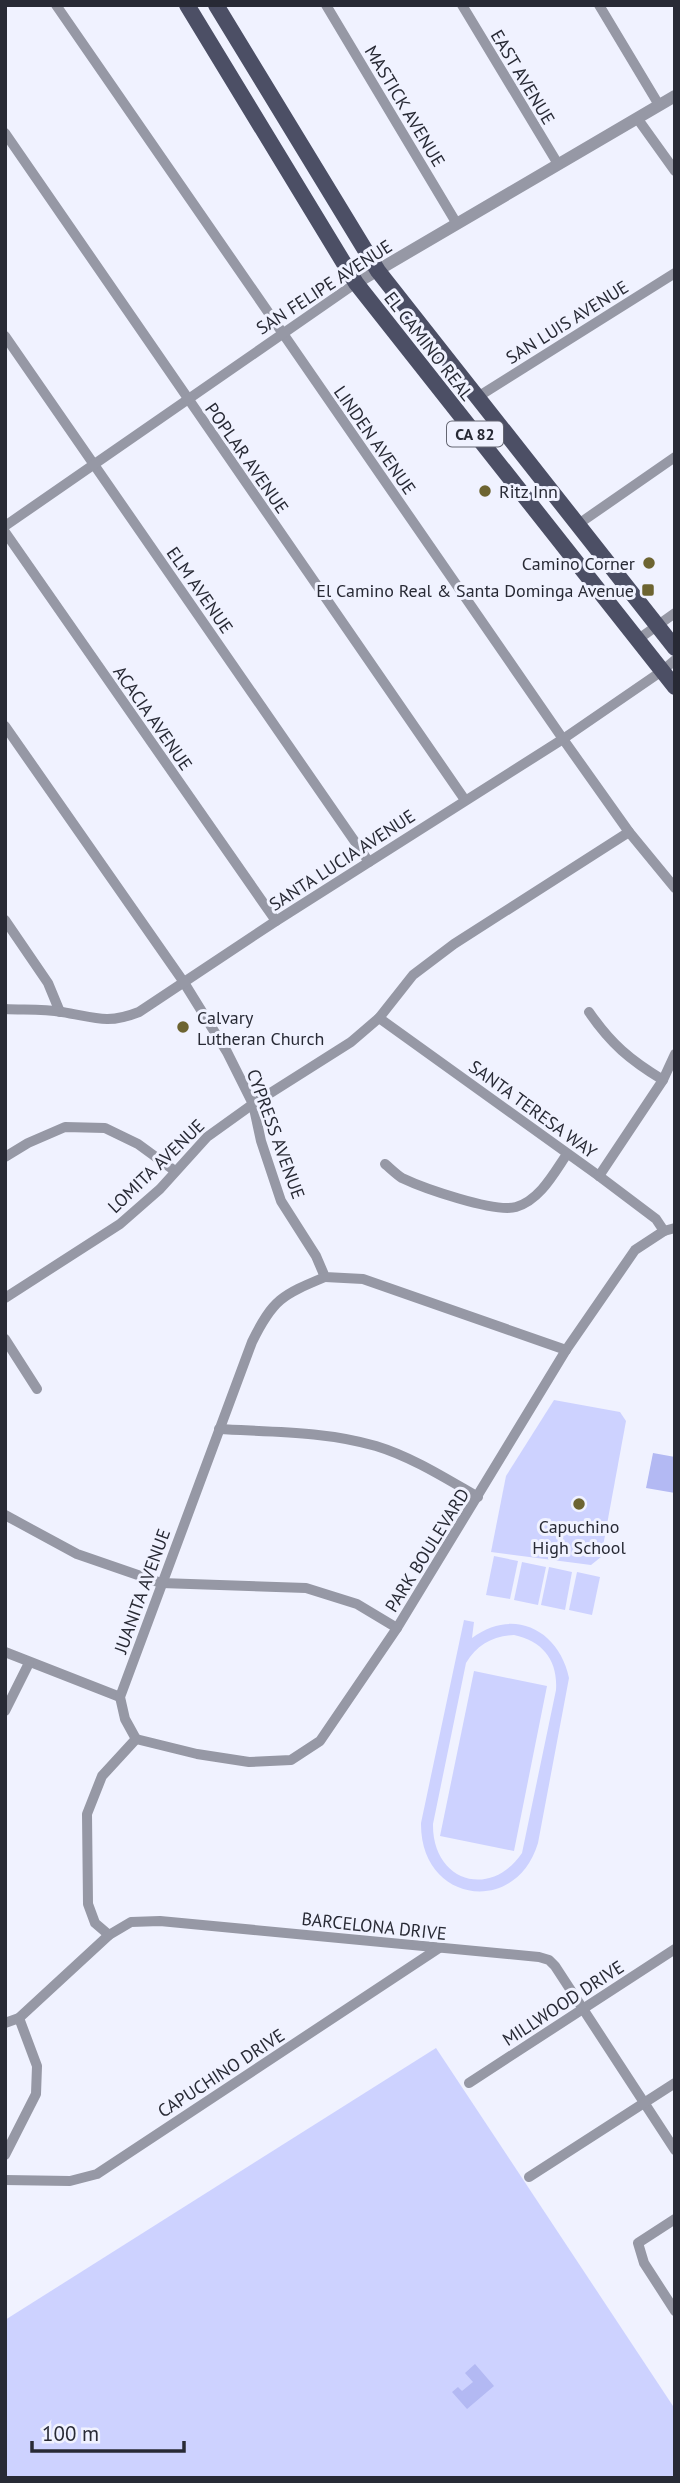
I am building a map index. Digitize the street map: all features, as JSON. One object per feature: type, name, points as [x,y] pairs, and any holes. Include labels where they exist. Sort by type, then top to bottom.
[{"type":"main road","name":"EL CAMINO REAL","points":[[187,5],[356,283],[637,640],[668,666],[675,687]]},
{"type":"main road","name":"EL CAMINO REAL","points":[[216,5],[377,271],[675,648]]},
{"type":"street","name":"LINDEN AVENUE","points":[[56,5],[563,739],[629,832],[675,888]]},
{"type":"street","name":"MASTICK AVENUE","points":[[326,5],[457,224]]},
{"type":"street","name":"EAST AVENUE","points":[[462,5],[558,164]]},
{"type":"street","points":[[599,5],[659,105]]},
{"type":"street","name":"SAN FELIPE AVENUE","points":[[5,526],[356,283],[675,96]]},
{"type":"street","points":[[637,118],[675,171]]},
{"type":"street","name":"POPLAR AVENUE","points":[[5,134],[465,800]]},
{"type":"street","name":"SAN LUIS AVENUE","points":[[476,398],[675,273]]},
{"type":"street","name":"ELM AVENUE","points":[[5,336],[369,862]]},
{"type":"street","points":[[577,525],[675,457]]},
{"type":"street","name":"ACACIA AVENUE","points":[[5,532],[276,921]]},
{"type":"street","points":[[637,640],[675,613]]},
{"type":"street","name":"SANTA LUCIA AVENUE","points":[[5,1009],[60,1012],[106,1021],[122,1019],[139,1012],[276,921],[563,739],[668,666]]},
{"type":"street","name":"CYPRESS AVENUE","points":[[5,726],[183,981],[228,1052],[253,1104],[261,1140],[281,1201],[316,1256],[325,1277]]},
{"type":"street","name":"LOMITA AVENUE","points":[[5,1298],[120,1224],[160,1189],[207,1137],[253,1104],[351,1042],[379,1018],[413,975],[433,959],[629,832]]},
{"type":"street","points":[[5,920],[48,983],[60,1012]]},
{"type":"street","points":[[589,1012],[603,1032],[632,1062],[663,1080]]},
{"type":"street","name":"SANTA TERESA WAY","points":[[379,1018],[669,1229]]},
{"type":"street","points":[[599,1176],[663,1080],[675,1054]]},
{"type":"street","points":[[5,1157],[28,1143],[65,1127],[105,1128],[138,1144],[175,1171]]},
{"type":"street","points":[[385,1164],[401,1177],[477,1205],[497,1208],[515,1207],[532,1198],[567,1154]]},
{"type":"street","name":"PARK BOULEVARD","points":[[136,1739],[197,1754],[248,1762],[291,1760],[320,1741],[397,1628],[566,1350],[635,1250],[669,1229]]},
{"type":"street","points":[[325,1277],[363,1279],[566,1350]]},
{"type":"street","name":"JUANITA AVENUE","points":[[120,1698],[219,1429],[265,1314],[288,1293],[325,1277]]},
{"type":"street","points":[[5,1339],[37,1389]]},
{"type":"street","points":[[219,1429],[310,1433],[375,1446],[426,1467],[478,1497]]},
{"type":"street","points":[[5,1515],[77,1554],[161,1583],[306,1588],[357,1604],[397,1628]]},
{"type":"street","points":[[5,1652],[120,1698],[125,1719],[136,1739],[102,1776],[87,1814],[88,1904],[95,1923],[109,1935]]},
{"type":"street","points":[[5,1711],[29,1663]]},
{"type":"street","name":"BARCELONA DRIVE","points":[[5,2023],[19,2018],[109,1935],[131,1922],[160,1921],[539,1957],[550,1960],[675,2150]]},
{"type":"street","name":"CAPUCHINO DRIVE","points":[[5,2180],[70,2181],[97,2174],[440,1948]]},
{"type":"street","name":"MILLWOOD DRIVE","points":[[468,2082],[675,1949]]},
{"type":"street","points":[[5,2155],[36,2094],[37,2066],[19,2018]]},
{"type":"street","points":[[529,2176],[675,2082]]},
{"type":"street","points":[[675,2219],[638,2243],[644,2263],[675,2311]]},
{"type":"shaded area","points":[[554,1400],[620,1412],[626,1421],[601,1557],[591,1565],[491,1552],[506,1476]]},
{"type":"shaded area","points":[[653,1453],[675,1457],[675,1493],[646,1488]]},
{"type":"shaded area","points":[[494,1556],[518,1561],[510,1599],[486,1595]]},
{"type":"shaded area","points":[[522,1562],[546,1567],[538,1605],[514,1600]]},
{"type":"shaded area","points":[[549,1567],[572,1572],[565,1610],[541,1605]]},
{"type":"shaded area","points":[[577,1572],[600,1577],[592,1615],[569,1610]]},
{"type":"shaded area","points":[[464,1620],[474,1622],[472,1638],[503,1624],[532,1628],[545,1636],[555,1647],[564,1661],[569,1678],[538,1843],[527,1867],[510,1882],[491,1890],[471,1891],[452,1884],[436,1870],[425,1850],[421,1823]],"holes":[[[514,1635],[541,1647],[547,1654],[554,1670],[556,1690],[522,1853],[509,1868],[494,1876],[480,1880],[465,1878],[452,1871],[442,1859],[435,1844],[433,1824],[466,1663],[480,1646],[492,1640]]]},
{"type":"shaded area","points":[[474,1671],[547,1686],[514,1851],[440,1836]]},
{"type":"shaded area","points":[[436,2048],[675,2409],[675,2478],[5,2478],[5,2320]]},
{"type":"shaded area","points":[[475,2364],[494,2386],[467,2409],[452,2392],[458,2387],[462,2391],[473,2382],[465,2373]]},
{"type":"place","name":"Ritz Inn","points":[[485,491]]},
{"type":"place","name":"Camino Corner","points":[[649,563]]},
{"type":"place","name":"El Camino Real & Santa Dominga Avenue","points":[[648,590]]},
{"type":"place","name":"Calvary Lutheran Church","points":[[183,1027]]},
{"type":"place","name":"Capuchino High School","points":[[579,1504]]}]
